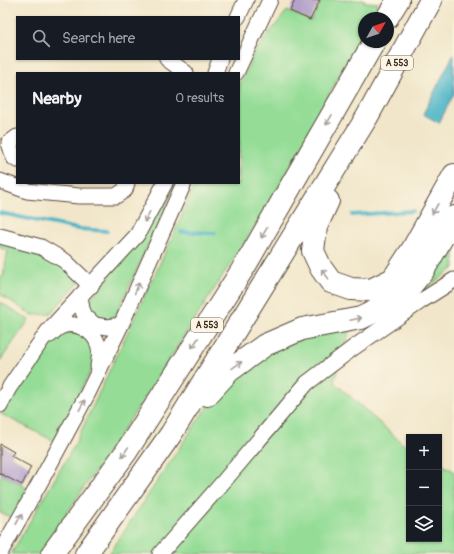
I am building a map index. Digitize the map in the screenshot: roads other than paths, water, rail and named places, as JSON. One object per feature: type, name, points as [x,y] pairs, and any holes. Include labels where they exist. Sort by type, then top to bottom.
[{"type":"highway","points":[[391,12],[398,0]]},
{"type":"highway","name":"A 553","points":[[86,554],[171,434],[367,117],[429,4]]},
{"type":"highway","name":"A 553","points":[[52,554],[126,452],[246,264],[371,48]]},
{"type":"highway","points":[[367,117],[316,227],[313,251],[321,268],[331,282],[351,289],[371,290],[393,279],[412,250],[454,175]]},
{"type":"highway","points":[[171,434],[229,371],[265,345],[302,329],[361,318],[400,299],[423,271],[454,217]]},
{"type":"street","points":[[238,16],[246,0]]},
{"type":"street","points":[[236,72],[267,1]]},
{"type":"street","points":[[168,60],[185,72]]},
{"type":"street","points":[[215,72],[220,60]]},
{"type":"street","points":[[16,138],[9,143],[14,158],[16,159]]},
{"type":"street","points":[[0,181],[26,191],[92,197],[116,196],[125,190],[127,184]]},
{"type":"street","points":[[0,405],[9,388],[48,331],[137,235],[164,184]]},
{"type":"street","points":[[0,553],[43,477],[98,373],[184,184]]},
{"type":"street","points":[[0,236],[41,247],[64,261],[86,291],[82,309],[85,316],[95,325],[107,328],[121,325]]},
{"type":"street","points":[[160,554],[307,383],[353,348],[420,301],[454,280]]},
{"type":"street","points":[[33,353],[60,327],[69,324],[80,326],[91,333],[98,345],[100,355],[98,373]]},
{"type":"water","points":[[453,55],[454,94],[439,123],[423,114]]},
{"type":"waterway","points":[[352,215],[413,211]]},
{"type":"waterway","points":[[0,213],[78,229],[107,231]]},
{"type":"waterway","points":[[181,232],[215,233]]}]
